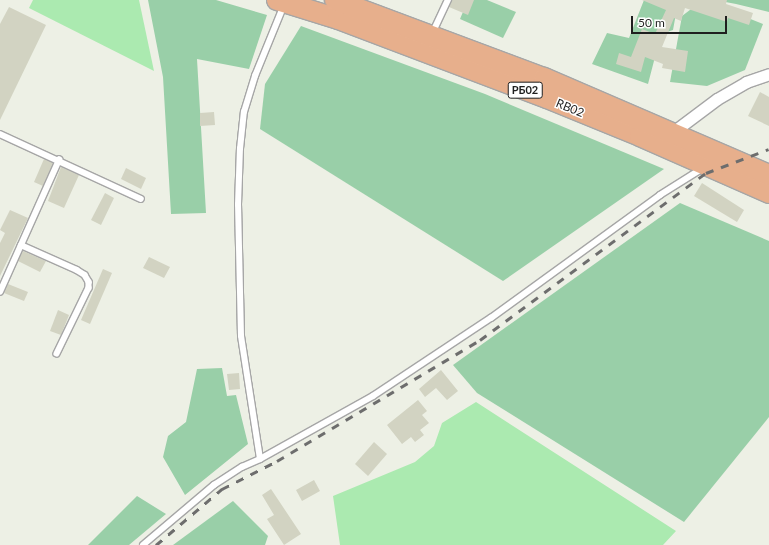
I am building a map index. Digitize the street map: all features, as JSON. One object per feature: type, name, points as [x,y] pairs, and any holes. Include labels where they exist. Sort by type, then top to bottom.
[{"type":"highway","name":"RB02","points":[[339,1],[544,78],[769,175]]},
{"type":"highway","name":"RB02","points":[[281,2],[338,19],[547,98],[769,193]]},
{"type":"street","points":[[672,132],[717,99],[746,82],[769,74]]},
{"type":"lane","points":[[431,36],[448,0]]},
{"type":"lane","points":[[260,459],[241,336],[238,205],[240,149],[244,112],[281,2]]},
{"type":"lane","points":[[0,134],[141,199]]},
{"type":"lane","points":[[0,292],[59,160]]},
{"type":"lane","points":[[143,545],[214,486],[242,467],[260,459],[373,396],[491,318],[660,195],[707,166]]},
{"type":"lane","points":[[21,245],[77,270],[85,275],[89,282],[89,288],[57,354]]},
{"type":"green space","points":[[33,0],[139,0],[154,71],[29,8]]},
{"type":"green space","points":[[148,0],[216,0],[267,15],[249,69],[197,59],[206,213],[171,214],[163,77]]},
{"type":"green space","points":[[468,0],[487,0],[516,12],[503,38],[460,19]]},
{"type":"green space","points":[[644,0],[677,8],[673,30],[661,34],[648,84],[592,64],[607,33],[629,38]]},
{"type":"green space","points":[[703,0],[763,24],[745,70],[707,86],[670,82],[682,16]]},
{"type":"green space","points":[[715,0],[769,0],[769,12],[736,4]]},
{"type":"green space","points":[[301,26],[485,94],[664,169],[503,281],[260,129],[265,84]]},
{"type":"green space","points":[[680,203],[769,241],[769,417],[684,522],[477,393],[453,365]]},
{"type":"green space","points":[[222,368],[227,396],[236,395],[248,444],[185,495],[163,457],[168,436],[186,422],[197,369]]},
{"type":"green space","points":[[476,402],[676,531],[663,545],[340,545],[333,496],[415,462],[434,446],[442,423]]},
{"type":"green space","points":[[137,496],[166,514],[129,545],[88,545]]},
{"type":"green space","points":[[233,501],[268,536],[265,545],[173,545]]},
{"type":"building","points":[[452,0],[474,0],[468,15],[449,7]]},
{"type":"building","points":[[642,0],[727,0],[726,4],[753,13],[749,25],[728,18],[727,22],[685,8],[681,21],[674,18],[662,47],[688,51],[685,72],[662,68],[663,64],[645,57],[641,72],[616,64],[619,53],[631,57],[642,29],[655,34],[666,10]]},
{"type":"building","points":[[9,7],[46,25],[0,120],[0,24]]},
{"type":"building","points":[[760,92],[769,97],[769,126],[748,116]]},
{"type":"building","points":[[214,112],[215,125],[200,126],[200,113]]},
{"type":"building","points":[[44,159],[53,163],[43,186],[34,182]]},
{"type":"building","points":[[61,167],[79,175],[64,208],[48,201]]},
{"type":"building","points":[[126,168],[146,178],[141,189],[121,179]]},
{"type":"building","points":[[702,183],[744,210],[737,222],[694,196]]},
{"type":"building","points":[[105,193],[114,198],[101,225],[91,220]]},
{"type":"building","points":[[10,210],[28,218],[0,276],[0,243],[5,233],[0,230]]},
{"type":"building","points":[[23,251],[46,261],[40,272],[18,261]]},
{"type":"building","points":[[149,257],[170,267],[164,278],[143,268]]},
{"type":"building","points":[[103,269],[112,273],[90,324],[81,320]]},
{"type":"building","points":[[8,284],[28,292],[24,301],[4,293]]},
{"type":"building","points":[[58,310],[69,315],[61,335],[50,331]]},
{"type":"building","points":[[441,370],[458,391],[447,400],[436,388],[425,397],[419,389]]},
{"type":"building","points":[[239,373],[240,389],[229,390],[227,374]]},
{"type":"building","points":[[418,400],[427,411],[422,415],[429,423],[420,430],[424,435],[415,442],[411,437],[402,444],[387,425]]},
{"type":"building","points":[[374,442],[387,454],[368,476],[355,464]]},
{"type":"building","points":[[314,480],[320,491],[302,501],[296,490]]},
{"type":"building","points":[[271,489],[301,534],[284,545],[267,519],[274,515],[262,495]]},
{"type":"railway","points":[[156,545],[222,489],[277,461],[480,340],[706,173],[769,149]]}]
